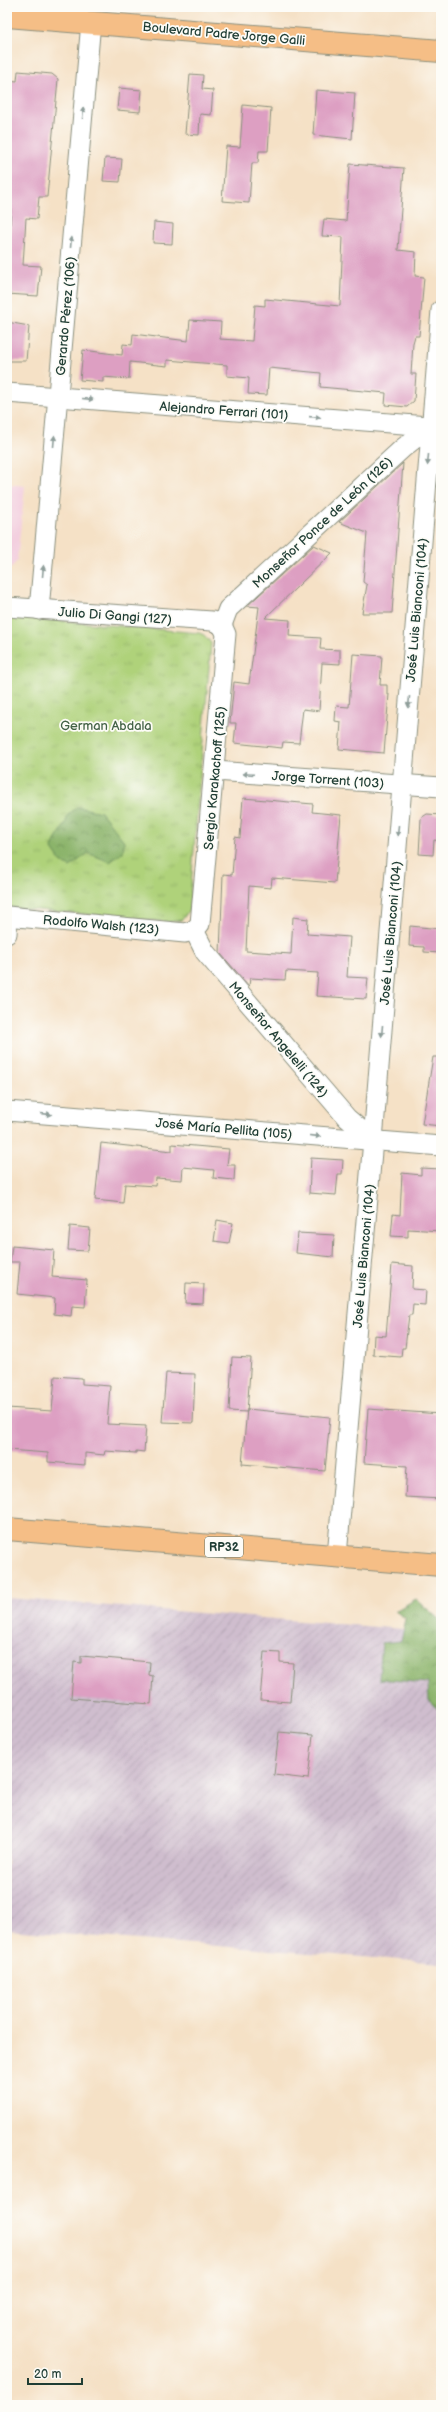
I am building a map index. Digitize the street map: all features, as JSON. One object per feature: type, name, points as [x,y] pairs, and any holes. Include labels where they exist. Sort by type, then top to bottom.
[{"type":"main road","name":"Boulevard Padre Jorge Galli","points":[[7,16],[441,51]]},
{"type":"main road","name":"RP32","points":[[7,1529],[441,1565]]},
{"type":"street","name":"Gerardo Pérez (106)","points":[[39,610],[91,22]]},
{"type":"street","name":"José Luis Bianconi (104)","points":[[337,1556],[402,784],[436,426],[441,310]]},
{"type":"street","name":"Alejandro Ferrari (101)","points":[[7,393],[436,426]]},
{"type":"street","name":"Monseñor Ponce de León (126)","points":[[222,625],[228,609],[403,448],[436,426]]},
{"type":"street","name":"Julio Di Gangi (127)","points":[[7,607],[212,621],[222,625]]},
{"type":"street","name":"Sergio Karakachoff (125)","points":[[194,930],[200,924],[215,771],[226,634],[222,625]]},
{"type":"street","name":"Jorge Torrent (103)","points":[[215,771],[441,787]]},
{"type":"street","name":"Rodolfo Walsh (123)","points":[[7,922],[185,933],[194,930]]},
{"type":"street","name":"Monseñor Angelelli (124)","points":[[194,930],[205,952],[326,1095],[347,1118],[373,1140]]},
{"type":"street","name":"José María Pellita (105)","points":[[7,1111],[441,1146]]},
{"type":"shaded area","points":[[7,484],[25,486],[17,561],[10,569],[7,569]]},
{"type":"shaded area","points":[[7,1598],[441,1632],[441,1963],[7,1930]]},
{"type":"green space","name":"German Abdala","points":[[7,616],[199,633],[204,635],[211,643],[189,910],[182,920],[169,922],[7,907]]},
{"type":"green space","points":[[77,807],[101,812],[124,841],[123,852],[110,862],[88,853],[70,867],[61,862],[52,849],[65,824],[67,816]]},
{"type":"green space","points":[[416,1599],[441,1621],[441,1712],[429,1701],[428,1683],[379,1679],[382,1643],[401,1641],[406,1619],[395,1611]]},
{"type":"building","points":[[18,71],[52,74],[58,79],[47,197],[39,197],[37,219],[26,218],[23,265],[41,266],[38,296],[7,294],[11,205],[7,205],[7,80],[17,81]]},
{"type":"building","points":[[190,74],[203,75],[202,89],[213,90],[211,115],[200,114],[199,135],[185,134]]},
{"type":"building","points":[[119,88],[142,90],[140,112],[117,110]]},
{"type":"building","points":[[316,90],[355,93],[352,139],[313,135]]},
{"type":"building","points":[[243,105],[271,108],[268,151],[259,151],[258,163],[252,163],[249,203],[222,201],[226,146],[240,147]]},
{"type":"building","points":[[105,158],[122,159],[120,182],[103,181]]},
{"type":"building","points":[[350,164],[404,168],[398,250],[416,252],[415,276],[424,277],[419,336],[415,336],[413,343],[411,374],[416,374],[414,401],[407,407],[385,405],[386,393],[320,387],[321,373],[269,368],[267,395],[248,394],[249,378],[227,376],[227,365],[167,360],[167,366],[130,362],[129,379],[103,377],[103,382],[80,380],[83,350],[122,355],[123,344],[132,345],[133,334],[188,341],[190,320],[221,322],[220,339],[252,341],[255,305],[265,306],[265,299],[340,306],[343,237],[322,236],[324,219],[346,221]]},
{"type":"building","points":[[154,222],[173,224],[172,244],[153,243]]},
{"type":"building","points":[[7,322],[29,326],[26,361],[9,361]]},
{"type":"building","points":[[403,463],[392,613],[362,613],[367,585],[363,582],[367,533],[339,522]]},
{"type":"building","points":[[314,545],[332,553],[265,618],[290,620],[289,636],[321,638],[320,649],[340,650],[340,664],[322,663],[319,711],[303,709],[299,743],[283,742],[282,748],[234,743],[236,723],[230,723],[234,682],[249,684],[259,607],[247,606]]},
{"type":"building","points":[[353,654],[382,656],[380,685],[387,685],[387,694],[389,694],[384,753],[339,749],[341,722],[335,721],[336,706],[349,707]]},
{"type":"building","points":[[243,798],[313,804],[312,812],[341,815],[335,883],[272,878],[271,888],[249,886],[246,951],[291,954],[293,917],[308,919],[307,934],[350,937],[347,977],[368,978],[366,999],[316,996],[318,973],[286,971],[285,980],[250,978],[249,986],[220,953],[223,874],[232,875],[235,837],[240,838]]},
{"type":"building","points":[[427,814],[441,815],[441,841],[434,840],[433,855],[419,854],[421,818]]},
{"type":"building","points":[[410,926],[441,929],[441,953],[424,952],[424,947],[409,946]]},
{"type":"building","points":[[433,1057],[441,1057],[441,1126],[422,1124]]},
{"type":"building","points":[[101,1143],[172,1151],[172,1144],[229,1149],[227,1165],[235,1165],[234,1180],[213,1178],[214,1170],[183,1167],[182,1180],[156,1178],[155,1186],[125,1184],[123,1203],[95,1200]]},
{"type":"building","points":[[311,1158],[343,1160],[342,1174],[338,1174],[336,1195],[309,1193]]},
{"type":"building","points":[[421,1168],[441,1169],[441,1231],[408,1229],[408,1237],[391,1236],[393,1214],[400,1215],[402,1173],[421,1175]]},
{"type":"building","points":[[217,1220],[233,1223],[229,1243],[214,1241]]},
{"type":"building","points":[[70,1226],[90,1228],[88,1251],[68,1250]]},
{"type":"building","points":[[298,1233],[334,1235],[333,1257],[296,1253]]},
{"type":"building","points":[[12,1246],[54,1250],[52,1277],[87,1280],[85,1307],[72,1306],[71,1316],[54,1314],[55,1298],[17,1294],[20,1262],[10,1262]]},
{"type":"building","points":[[392,1264],[413,1266],[412,1289],[426,1290],[425,1305],[413,1304],[412,1315],[409,1315],[405,1348],[402,1348],[401,1357],[373,1355],[374,1335],[386,1336]]},
{"type":"building","points":[[186,1283],[204,1284],[203,1304],[185,1303]]},
{"type":"building","points":[[232,1357],[251,1358],[247,1412],[229,1411]]},
{"type":"building","points":[[166,1373],[195,1374],[193,1423],[162,1422]]},
{"type":"building","points":[[55,1376],[82,1378],[82,1384],[110,1386],[107,1424],[146,1426],[144,1452],[136,1451],[136,1453],[105,1451],[104,1455],[85,1453],[85,1465],[48,1462],[48,1453],[7,1450],[7,1408],[52,1411]]},
{"type":"building","points":[[247,1409],[330,1417],[325,1471],[242,1464]]},
{"type":"building","points":[[368,1409],[441,1414],[441,1499],[405,1497],[407,1466],[364,1463]]},
{"type":"building","points":[[264,1652],[280,1653],[280,1662],[293,1663],[290,1702],[260,1700]]},
{"type":"building","points":[[81,1656],[150,1662],[149,1675],[153,1676],[151,1704],[71,1698],[74,1662],[81,1663]]},
{"type":"building","points":[[279,1732],[313,1735],[308,1779],[274,1775]]}]
